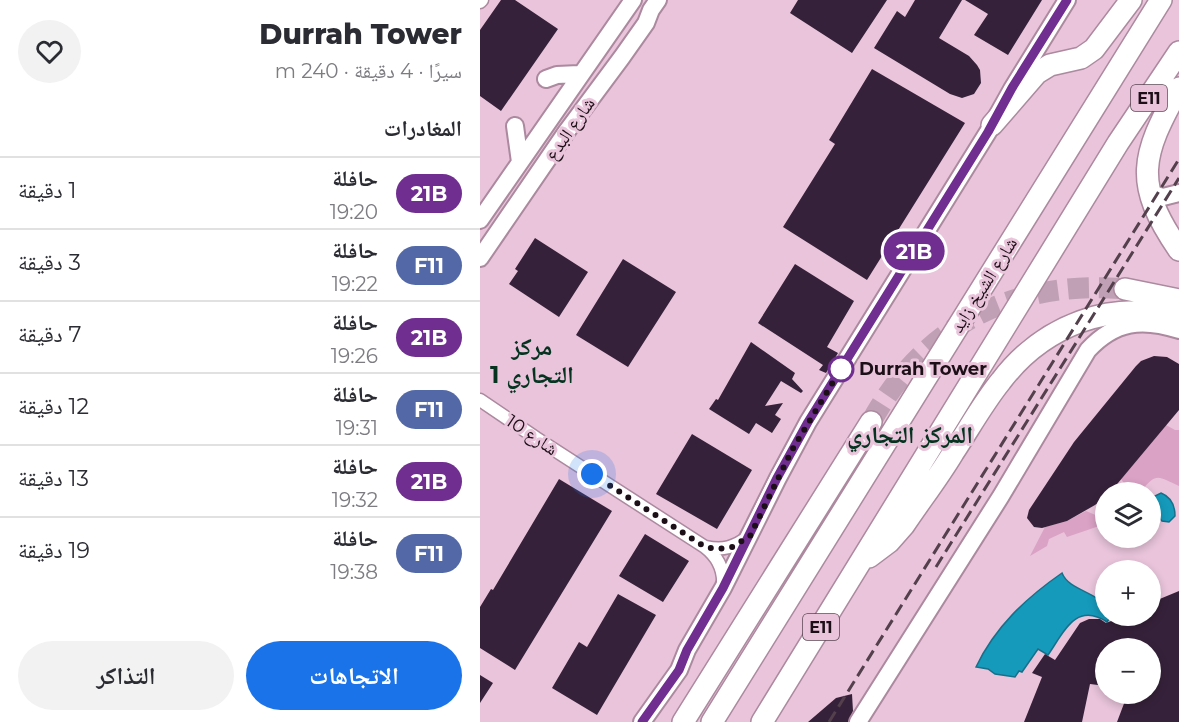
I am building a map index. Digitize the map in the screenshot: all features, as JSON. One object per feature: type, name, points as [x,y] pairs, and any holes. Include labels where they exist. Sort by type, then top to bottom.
[{"type":"highway","points":[[992,125],[1037,73],[1050,65],[1081,58],[1094,49],[1131,0]]},
{"type":"highway","name":"شارع الشيخ زايد","points":[[712,722],[1161,0]]},
{"type":"highway","name":"E11","points":[[762,722],[1118,143],[1179,52]]},
{"type":"highway","points":[[1179,88],[1158,126],[1151,147],[1148,168],[1149,193],[1163,225],[1179,250]]},
{"type":"highway","points":[[1125,289],[1179,300]]},
{"type":"highway","points":[[861,561],[880,549],[897,534],[952,456],[1001,380],[1043,340],[1071,324],[1116,313],[1144,312],[1179,319]]},
{"type":"highway","points":[[683,722],[871,422]]},
{"type":"street","name":"شارع البدع","points":[[480,220],[579,74],[633,0]]},
{"type":"street","name":"شارع البدع","points":[[480,258],[646,23],[658,0]]},
{"type":"street","points":[[642,722],[679,670],[687,650],[723,588],[777,478],[808,422],[1067,0]]},
{"type":"street","points":[[610,72],[608,64],[627,29],[625,24],[619,21]]},
{"type":"street","points":[[546,78],[579,74]]},
{"type":"street","points":[[515,126],[520,162]]},
{"type":"street","points":[[1149,193],[1163,197],[1179,193]]},
{"type":"street","points":[[858,722],[1001,496],[1088,350],[1107,333],[1130,324],[1151,323],[1179,330]]},
{"type":"street","name":"شارع 10","points":[[480,400],[705,547],[715,556],[722,568],[723,588]]},
{"type":"street","points":[[705,547],[718,549],[732,547],[750,536]]},
{"type":"shaded area","points":[[1166,425],[1179,430],[1179,486],[1162,478],[1154,478],[1149,482],[1123,482],[1121,479]]},
{"type":"shaded area","points":[[1086,511],[1095,515],[1095,527],[1067,537],[1064,532],[1049,539],[1047,546],[1030,556],[1045,527],[1067,521]]},
{"type":"water","points":[[1161,493],[1172,502],[1175,516],[1169,522],[1162,521]]},
{"type":"water","points":[[1062,573],[1070,583],[1095,597],[1095,617],[1086,615],[1071,623],[1048,655],[1038,649],[1022,672],[1019,671],[1015,677],[995,674],[988,669],[976,667],[1002,626],[1036,593]]},
{"type":"building","points":[[501,0],[515,0],[558,29],[501,111],[480,96],[480,30]]},
{"type":"building","points":[[798,0],[887,0],[852,53],[790,13]]},
{"type":"building","points":[[915,0],[962,0],[939,38],[969,56],[977,65],[980,70],[981,83],[974,94],[962,98],[950,94],[874,48],[897,11],[905,17]]},
{"type":"building","points":[[965,0],[1042,0],[1008,55],[974,35],[988,14]]},
{"type":"building","points":[[872,69],[965,123],[867,280],[783,227],[835,144],[829,140]]},
{"type":"building","points":[[535,238],[588,272],[559,317],[509,284],[518,271],[515,269]]},
{"type":"building","points":[[623,259],[676,292],[628,367],[576,335]]},
{"type":"building","points":[[795,264],[854,301],[827,347],[838,353],[826,373],[819,370],[823,365],[758,323]]},
{"type":"building","points":[[751,342],[795,373],[792,379],[803,391],[801,393],[781,381],[765,406],[783,403],[775,415],[781,419],[772,433],[756,423],[749,434],[709,409],[716,399],[718,400]]},
{"type":"building","points":[[1154,356],[1167,357],[1179,364],[1179,410],[1119,482],[1095,482],[1095,505],[1067,521],[1042,528],[1034,527],[1027,518],[1029,510],[1074,442],[1141,361]]},
{"type":"building","points":[[692,434],[752,470],[717,529],[656,494]]},
{"type":"building","points":[[559,479],[612,511],[515,670],[480,648],[480,607],[491,589],[493,590]]},
{"type":"building","points":[[645,534],[689,561],[663,602],[619,576]]},
{"type":"building","points":[[1179,591],[1179,722],[1117,722],[1124,704],[1161,704],[1161,638],[1095,638],[1095,685],[1090,684],[1082,722],[1024,722],[1042,677],[1032,673],[1045,654],[1055,660],[1080,623],[1089,619],[1095,619],[1095,626],[1161,626],[1161,598]]},
{"type":"building","points":[[618,594],[656,615],[597,715],[552,688],[579,642],[587,647]]},
{"type":"building","points":[[480,675],[493,683],[480,703]]},
{"type":"building","points":[[852,694],[853,711],[848,722],[808,722],[836,698]]},
{"type":"tunnel","points":[[871,422],[893,388],[918,359],[946,335],[977,315],[1010,301],[1046,292],[1085,288],[1125,289]]},
{"type":"railway","points":[[829,722],[1179,159]]},
{"type":"railway","points":[[936,567],[1179,178]]},
{"type":"bus line","name":"21B","points":[[642,722],[679,670],[687,650],[723,588],[777,478],[808,422],[1067,0]]},
{"type":"place","name":"Durrah Tower","points":[[841,369]]},
{"type":"district","name":"مركز التجاري 1","points":[[532,360]]},
{"type":"district","name":"المركز التجاري","points":[[910,434]]},
{"type":"route","points":[[592,474],[705,547],[718,549],[732,547],[750,536],[792,450],[842,367],[841,369]]}]
